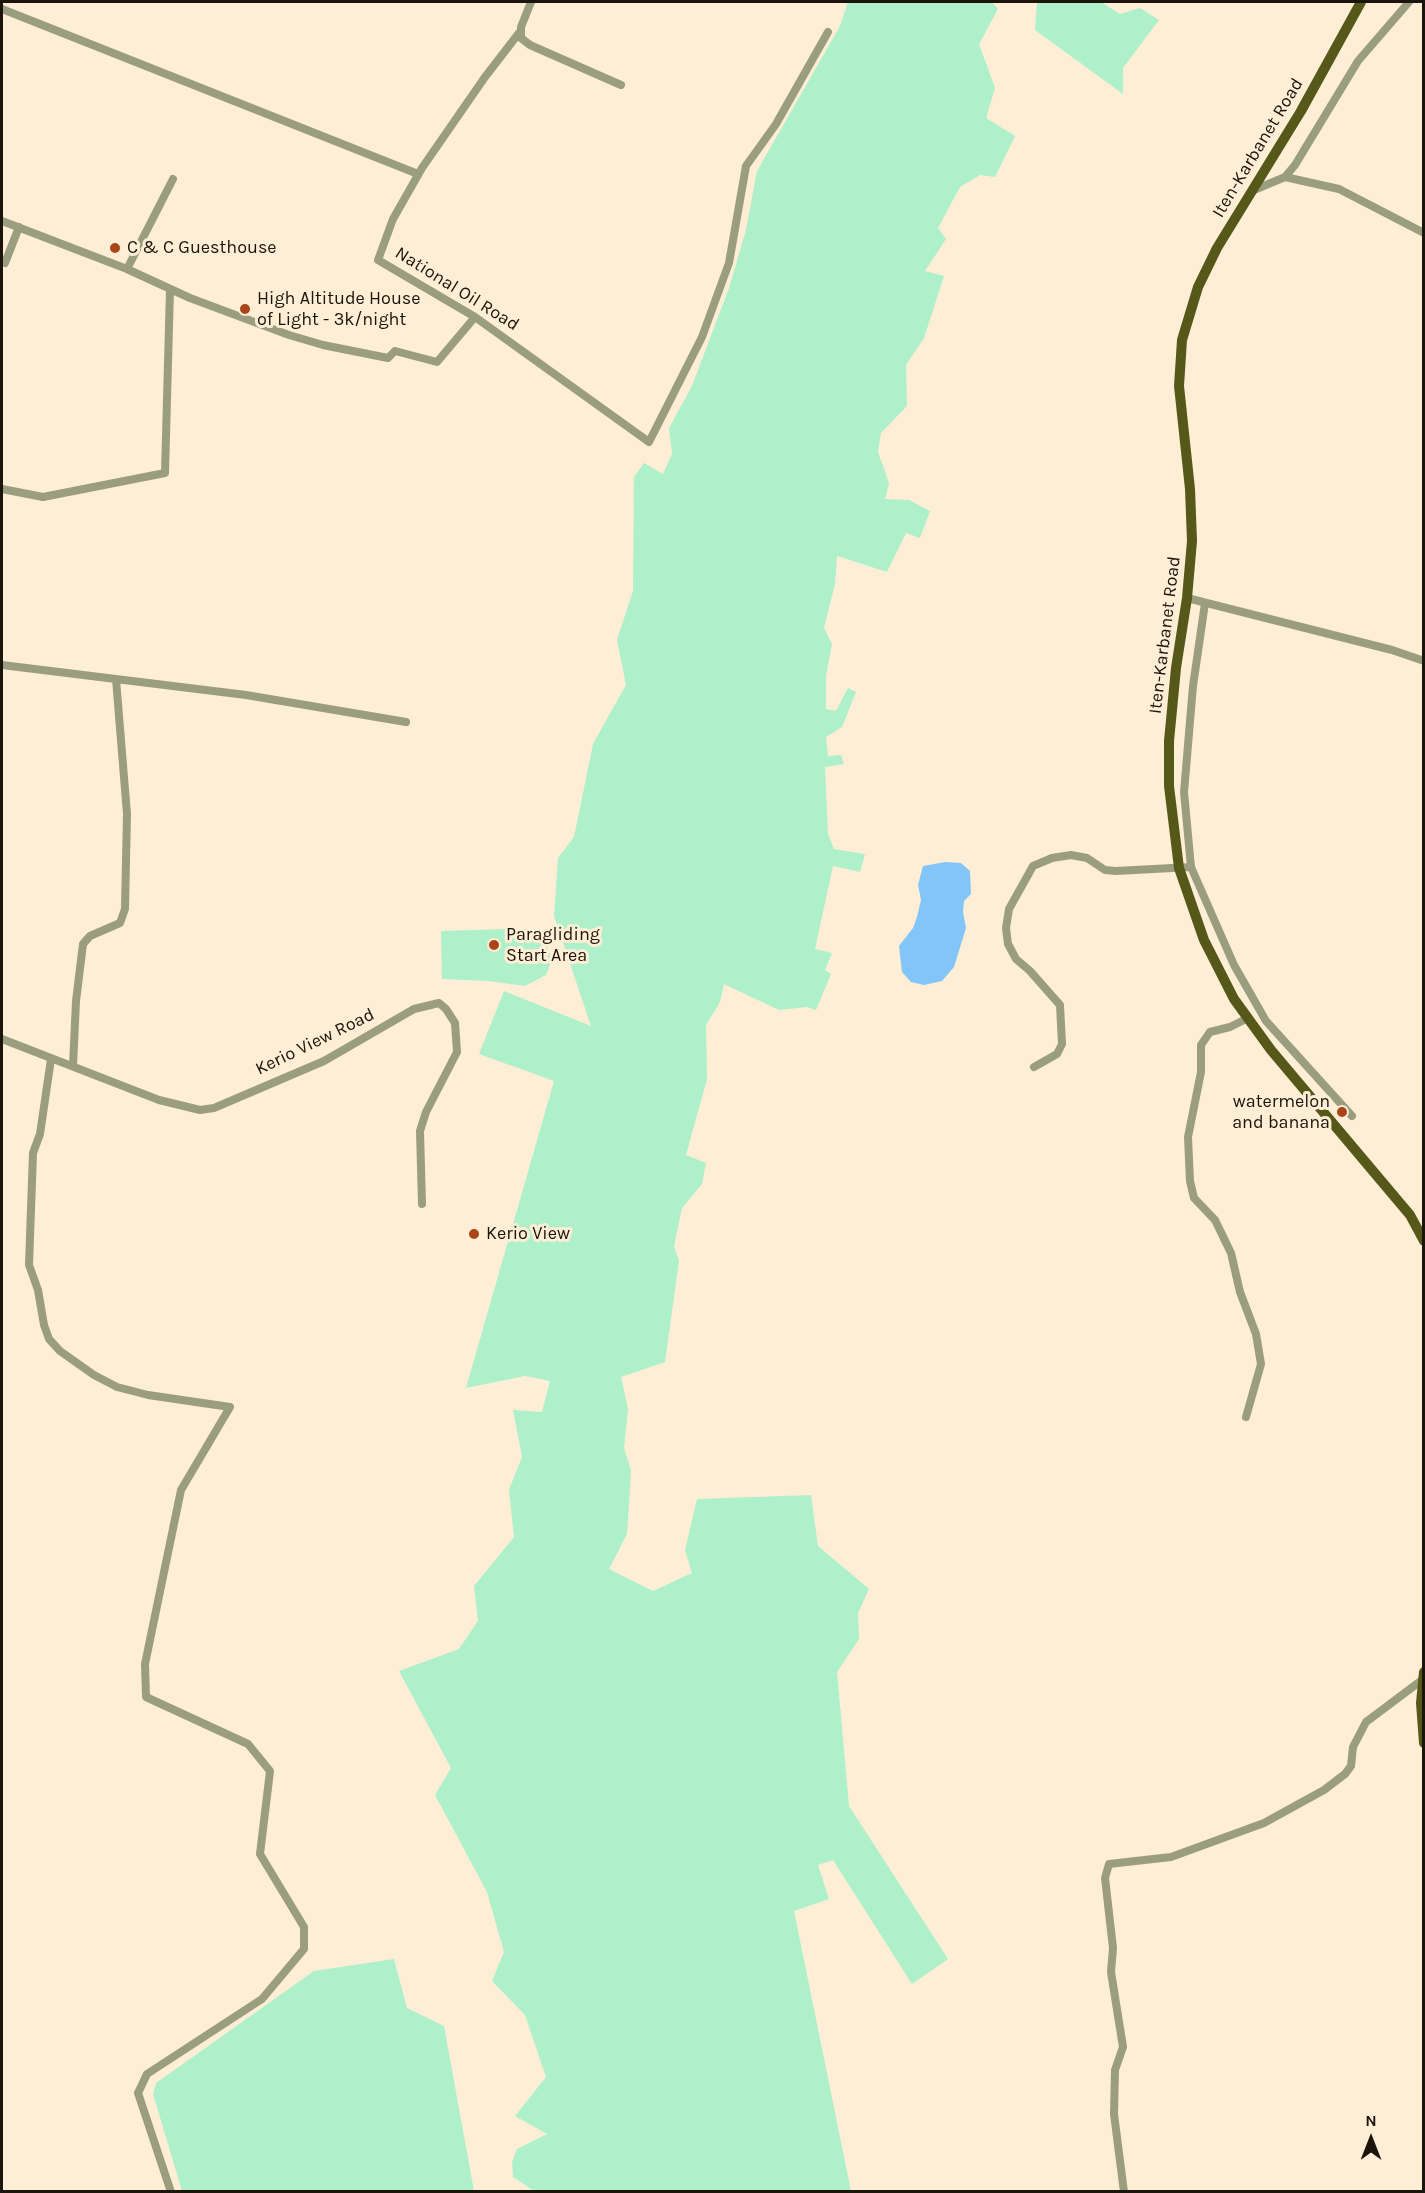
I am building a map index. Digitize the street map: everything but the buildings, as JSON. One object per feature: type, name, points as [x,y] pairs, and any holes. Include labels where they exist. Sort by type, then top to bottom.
[{"type":"main road","name":"Iten-Karbanet Road","points":[[1361,2],[1254,190],[1217,248],[1198,287],[1182,340],[1179,386],[1190,489],[1192,541],[1169,741],[1169,786],[1179,868],[1204,940],[1234,999],[1271,1050],[1372,1166],[1410,1215],[1424,1240]]},
{"type":"main road","points":[[1423,1676],[1424,1743]]},
{"type":"street","name":"National Oil Road","points":[[531,2],[519,33],[485,77],[418,174],[393,219],[378,260],[475,317],[648,442],[702,337],[729,263],[746,166],[776,124],[828,32]]},
{"type":"street","points":[[1254,190],[1285,177],[1358,62],[1409,2]]},
{"type":"street","points":[[2,9],[418,174]]},
{"type":"street","points":[[519,33],[521,38],[530,45],[621,85]]},
{"type":"street","points":[[1285,177],[1340,189],[1369,202],[1424,233]]},
{"type":"street","points":[[127,269],[173,179]]},
{"type":"street","points":[[2,221],[289,335],[323,345],[388,358],[394,351],[437,362],[475,317]]},
{"type":"street","points":[[5,263],[19,227]]},
{"type":"street","points":[[2,489],[43,497],[165,473],[170,289]]},
{"type":"street","points":[[1187,598],[1424,661]]},
{"type":"street","points":[[1205,603],[1193,686],[1184,792],[1191,867],[1234,965],[1266,1021],[1352,1116]]},
{"type":"street","points":[[2,665],[246,695],[406,722]]},
{"type":"street","points":[[73,1066],[76,1001],[83,944],[90,936],[120,923],[125,909],[127,814],[116,679]]},
{"type":"street","points":[[1034,1067],[1057,1054],[1062,1044],[1060,1005],[1030,970],[1016,959],[1008,944],[1006,928],[1009,909],[1034,866],[1052,858],[1080,855],[1105,870],[1191,867]]},
{"type":"street","name":"Kerio View Road","points":[[2,1039],[159,1100],[200,1110],[214,1108],[324,1060],[414,1010],[439,1003],[455,1023],[457,1052],[426,1112],[420,1131],[422,1204]]},
{"type":"street","points":[[1246,1417],[1261,1364],[1256,1334],[1240,1292],[1232,1253],[1215,1220],[1194,1198],[1190,1181],[1188,1137],[1201,1072],[1201,1046],[1210,1032],[1230,1027],[1248,1018]]},
{"type":"street","points":[[51,1059],[40,1134],[33,1153],[28,1265],[38,1290],[44,1325],[50,1339],[77,1363],[117,1387],[148,1395],[230,1407],[181,1490],[145,1664],[146,1697],[248,1744],[270,1771],[260,1854],[304,1927],[304,1949],[262,1999],[147,2074],[138,2093],[171,2192]]},
{"type":"street","points":[[1124,2192],[1114,2114],[1115,2070],[1123,2047],[1111,1972],[1113,1948],[1105,1878],[1109,1864],[1171,1857],[1264,1823],[1324,1790],[1345,1774],[1351,1766],[1353,1747],[1366,1722],[1423,1676]]},
{"type":"green space","points":[[848,2],[992,2],[998,9],[979,44],[995,88],[986,118],[1015,136],[995,177],[980,175],[960,187],[938,228],[946,239],[925,271],[944,276],[924,338],[906,365],[907,406],[881,433],[878,452],[889,483],[885,499],[909,500],[930,511],[920,538],[906,533],[887,572],[837,556],[835,584],[824,628],[832,644],[826,676],[826,709],[836,711],[848,688],[856,692],[842,727],[826,737],[828,756],[841,755],[844,764],[825,767],[828,834],[834,849],[865,854],[860,872],[833,866],[815,949],[832,953],[825,970],[831,974],[816,1010],[807,1007],[779,1010],[724,984],[720,1002],[706,1025],[707,1079],[686,1155],[706,1163],[702,1184],[682,1208],[674,1246],[679,1261],[665,1362],[621,1377],[628,1409],[624,1448],[631,1471],[627,1534],[609,1569],[653,1591],[692,1573],[685,1550],[697,1499],[811,1495],[818,1546],[869,1589],[858,1613],[859,1639],[837,1672],[849,1806],[948,1959],[912,1984],[833,1860],[818,1865],[829,1899],[794,1911],[851,2191],[534,2191],[513,2177],[512,2162],[517,2149],[547,2134],[515,2116],[546,2077],[525,2015],[492,1981],[504,1952],[487,1892],[435,1795],[451,1768],[399,1671],[459,1649],[478,1621],[474,1586],[514,1537],[509,1490],[522,1457],[513,1410],[542,1412],[550,1381],[525,1376],[466,1388],[554,1081],[479,1054],[504,991],[591,1026],[554,916],[558,858],[574,837],[593,744],[626,685],[617,640],[633,591],[634,477],[644,463],[663,474],[672,454],[669,428],[692,386],[729,288],[746,230],[757,171],[840,26]]},
{"type":"green space","points":[[1037,2],[1101,2],[1120,14],[1140,8],[1159,20],[1123,68],[1123,94],[1035,30]]},
{"type":"green space","name":"Paragliding Start Area","points":[[508,929],[541,932],[552,959],[546,975],[525,986],[488,981],[442,979],[441,931]]},
{"type":"green space","points":[[394,1959],[407,2008],[444,2026],[474,2191],[182,2191],[153,2094],[156,2083],[314,1971]]},
{"type":"water","points":[[945,862],[961,863],[970,871],[971,894],[964,901],[963,912],[966,928],[954,967],[942,981],[924,985],[911,982],[902,972],[899,946],[913,928],[917,917],[921,900],[918,885],[923,866]]},
{"type":"place","name":"C & C Guesthouse","points":[[115,248]]},
{"type":"place","name":"High Altitude House of Light - 3k/night","points":[[245,309]]},
{"type":"place","name":"Paragliding Start Area","points":[[494,945]]},
{"type":"place","name":"watermelon and banana","points":[[1342,1112]]},
{"type":"place","name":"Kerio View","points":[[474,1234]]}]
